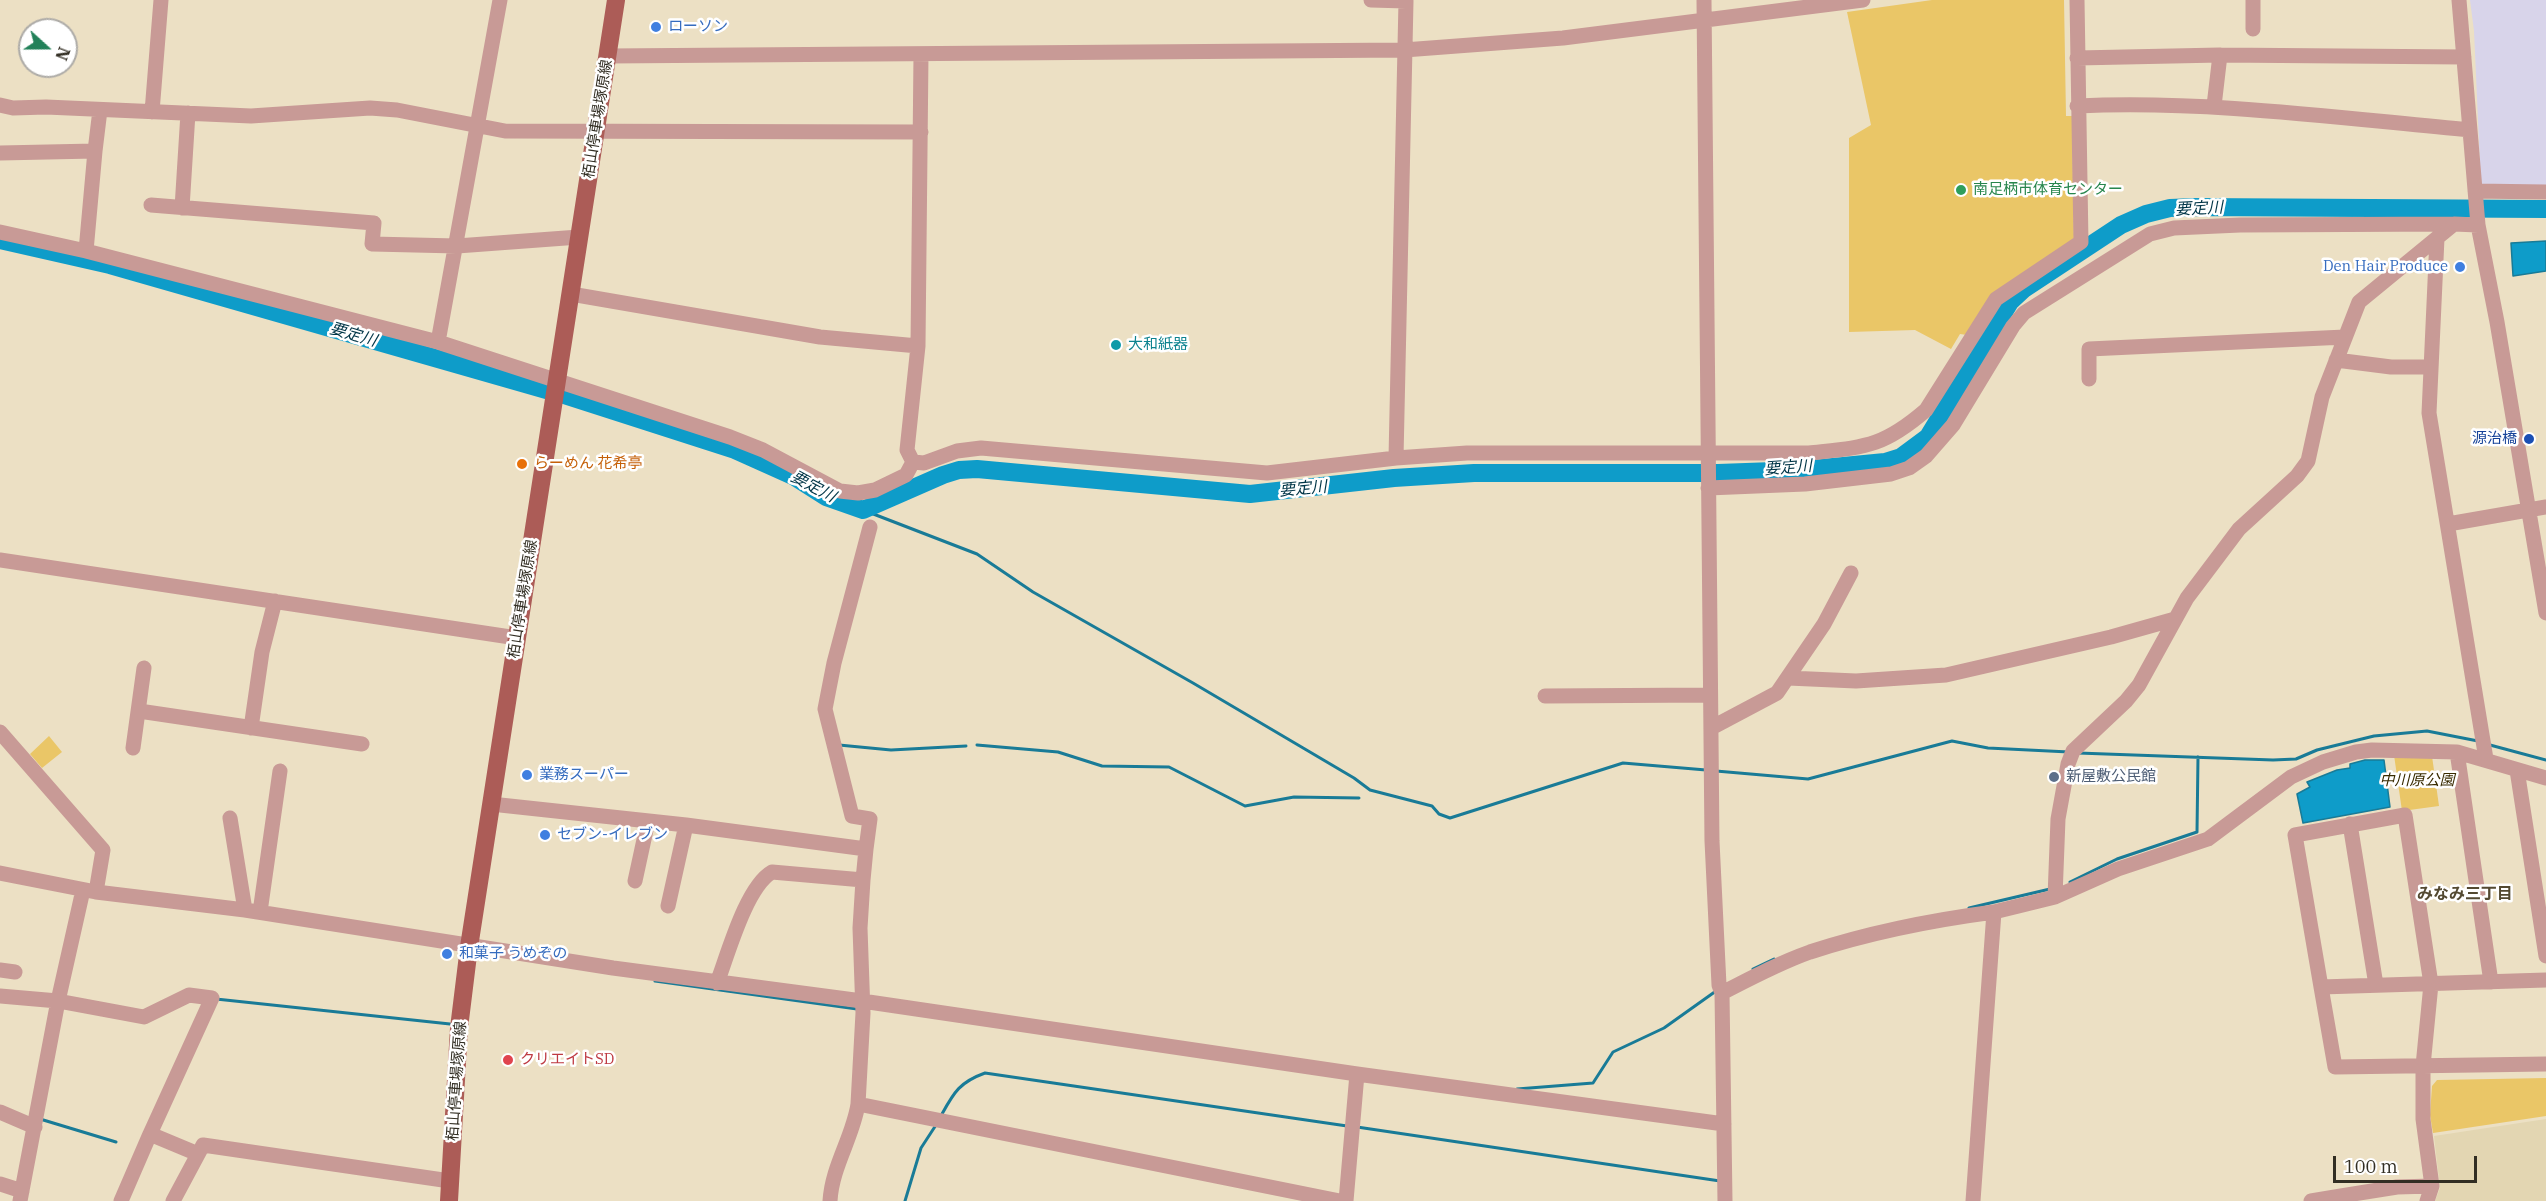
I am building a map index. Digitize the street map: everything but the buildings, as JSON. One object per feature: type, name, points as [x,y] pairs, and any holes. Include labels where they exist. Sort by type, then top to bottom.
[{"type":"main road","name":"栢山停車場塚原線","points":[[449,1201],[459,1028],[469,947],[616,0]]},
{"type":"street","points":[[152,112],[161,0]]},
{"type":"street","points":[[438,342],[500,0]]},
{"type":"street","points":[[1371,0],[1406,1],[1396,458]]},
{"type":"street","points":[[1704,0],[1711,771],[1721,989],[1725,1201]]},
{"type":"street","points":[[608,56],[1404,50],[1563,38],[1863,0]]},
{"type":"street","points":[[913,462],[924,463],[957,451],[981,448],[1267,472],[1467,453],[1707,458],[1809,453],[1864,447],[1892,437],[1926,410],[1996,299],[2081,242],[2077,0]]},
{"type":"street","points":[[2253,0],[2253,29]]},
{"type":"street","points":[[2459,0],[2478,225],[2497,322],[2546,613]]},
{"type":"street","points":[[913,462],[907,450],[918,346],[921,54]]},
{"type":"street","points":[[2077,58],[2220,55],[2464,57]]},
{"type":"street","points":[[2214,106],[2220,55]]},
{"type":"street","points":[[2077,106],[2140,103],[2214,106],[2470,130]]},
{"type":"street","points":[[0,105],[251,116],[370,108],[397,110],[478,128],[505,131],[921,132]]},
{"type":"street","points":[[86,251],[100,110]]},
{"type":"street","points":[[182,208],[188,113]]},
{"type":"street","points":[[0,153],[95,151]]},
{"type":"street","points":[[2475,191],[2546,192]]},
{"type":"street","points":[[152,206],[374,223],[372,244],[457,246],[579,237]]},
{"type":"street","points":[[2055,897],[2058,819],[2071,757],[2139,685],[2187,598],[2238,529],[2297,476],[2308,461],[2322,397],[2359,302],[2454,224]]},
{"type":"street","points":[[1708,486],[1805,484],[1891,474],[1910,468],[1926,456],[1953,425],[2013,326],[2024,313],[2150,234],[2163,230],[2240,225],[2478,225]]},
{"type":"street","points":[[0,232],[86,251],[438,342],[730,437],[763,450],[840,490],[858,493],[876,490],[906,475],[913,462]]},
{"type":"street","points":[[2436,238],[2429,367],[2429,413],[2484,749]]},
{"type":"street","points":[[571,294],[820,337],[918,346]]},
{"type":"street","points":[[2089,379],[2090,349],[2345,337]]},
{"type":"street","points":[[2336,360],[2391,367],[2429,367]]},
{"type":"street","points":[[2448,524],[2546,507]]},
{"type":"street","points":[[830,1201],[837,1166],[856,1118],[858,1104],[863,1006],[860,927],[870,819],[852,816],[825,710],[834,663],[870,527]]},
{"type":"street","points":[[0,560],[517,638]]},
{"type":"street","points":[[1711,728],[1776,693],[1824,624],[1851,573]]},
{"type":"street","points":[[251,728],[262,652],[275,601]]},
{"type":"street","points":[[1788,678],[1856,681],[1946,675],[2081,645],[2175,619]]},
{"type":"street","points":[[134,748],[144,668]]},
{"type":"street","points":[[1545,696],[1710,695]]},
{"type":"street","points":[[139,711],[362,744]]},
{"type":"street","points":[[0,732],[103,850],[58,1001],[21,1196],[0,1184]]},
{"type":"street","points":[[1721,989],[1810,952],[1878,934],[1994,912],[2055,897],[2118,869],[2208,839],[2291,777],[2323,762],[2372,750],[2457,752],[2484,749],[2517,770],[2546,778]]},
{"type":"street","points":[[2457,752],[2491,982]]},
{"type":"street","points":[[2517,770],[2546,956]]},
{"type":"street","points":[[252,911],[279,771]]},
{"type":"street","points":[[491,804],[686,825],[866,849]]},
{"type":"street","points":[[2427,1201],[2432,1186],[2423,1119],[2423,1065],[2431,984],[2405,815],[2295,835],[2335,1067],[2423,1065],[2546,1064]]},
{"type":"street","points":[[230,818],[252,911]]},
{"type":"street","points":[[635,881],[648,821]]},
{"type":"street","points":[[2350,824],[2376,985]]},
{"type":"street","points":[[668,906],[686,825]]},
{"type":"street","points":[[717,983],[740,919],[762,877],[771,872],[863,880]]},
{"type":"street","points":[[0,873],[89,891],[252,911],[469,947],[863,1006],[1256,1059],[1357,1080],[1499,1093],[1724,1124]]},
{"type":"street","points":[[1973,1201],[1994,912]]},
{"type":"street","points":[[2321,987],[2546,980]]},
{"type":"street","points":[[0,996],[58,1001],[144,1017],[189,995],[212,998],[121,1201]]},
{"type":"street","points":[[1346,1201],[1357,1080]]},
{"type":"street","points":[[858,1104],[1340,1201]]},
{"type":"street","points":[[0,1113],[35,1127]]},
{"type":"street","points":[[150,1134],[198,1154]]},
{"type":"street","points":[[173,1201],[203,1145],[450,1181]]},
{"type":"street","points":[[2311,1201],[2342,1198],[2397,1187],[2432,1186]]},
{"type":"shaded area","points":[[2470,0],[2546,0],[2546,187],[2481,187],[2474,31]]},
{"type":"shaded area","points":[[2546,1119],[2546,1201],[2435,1201],[2440,1188],[2434,1136]]},
{"type":"green space","name":"南足柄市体育センター","points":[[1932,0],[2064,0],[2066,116],[2072,116],[2074,243],[1997,292],[1967,335],[1960,334],[1951,349],[1915,330],[1849,332],[1849,138],[1871,125],[1847,12]]},
{"type":"green space","points":[[49,736],[62,752],[42,768],[30,754]]},
{"type":"green space","name":"中川原公園","points":[[2394,755],[2432,756],[2439,806],[2402,811]]},
{"type":"green space","points":[[2546,1078],[2546,1116],[2433,1133],[2430,1115],[2432,1086],[2437,1080]]},
{"type":"water","points":[[2546,241],[2546,271],[2513,276],[2511,243]]},
{"type":"water","points":[[2365,760],[2384,760],[2390,807],[2303,823],[2297,794],[2310,787],[2307,782],[2337,770],[2350,768],[2350,764]]},
{"type":"waterway","name":"要定川","points":[[0,240],[110,265],[564,395],[735,450],[793,476],[826,497],[863,510],[943,475],[959,470],[977,469],[1250,494],[1394,478],[1474,473],[1718,473],[1802,470],[1885,462],[1901,457],[1928,437],[2010,302],[2024,289],[2121,225],[2146,214],[2170,208],[2195,207],[2546,209]]},
{"type":"waterway","points":[[863,510],[977,554],[1033,592],[1193,683],[1354,778],[1370,790],[1432,806],[1439,814],[1450,818],[1623,763],[1706,770]]},
{"type":"waterway","points":[[2078,753],[2273,760],[2296,759],[2317,750],[2374,736],[2427,731],[2478,741]]},
{"type":"waterway","points":[[1716,771],[1808,779],[1952,741],[1988,748],[2069,752]]},
{"type":"waterway","points":[[839,745],[891,750],[966,746]]},
{"type":"waterway","points":[[977,745],[1058,752],[1102,766],[1169,767],[1245,806],[1294,797],[1359,798]]},
{"type":"waterway","points":[[2490,745],[2546,760]]},
{"type":"waterway","points":[[2070,882],[2117,859],[2197,832],[2198,757]]},
{"type":"waterway","points":[[1969,908],[2050,889]]},
{"type":"waterway","points":[[1753,969],[1774,959]]},
{"type":"waterway","points":[[655,981],[857,1009]]},
{"type":"waterway","points":[[1517,1089],[1593,1083],[1613,1052],[1664,1028],[1716,991]]},
{"type":"waterway","points":[[216,999],[450,1024]]},
{"type":"waterway","points":[[942,1114],[950,1100],[964,1084],[985,1073],[1347,1126]]},
{"type":"waterway","points":[[40,1119],[116,1142]]},
{"type":"waterway","points":[[905,1201],[921,1148],[936,1125]]},
{"type":"waterway","points":[[1357,1127],[1720,1181]]},
{"type":"place","name":"ローソン","points":[[656,27]]},
{"type":"place","name":"南足柄市体育センター","points":[[1961,190]]},
{"type":"place","name":"Den Hair Produce","points":[[2460,267]]},
{"type":"place","name":"大和紙器","points":[[1116,345]]},
{"type":"place","name":"源治橋","points":[[2529,439]]},
{"type":"place","name":"らーめん 花希亭","points":[[522,464]]},
{"type":"place","name":"業務スーパー","points":[[527,775]]},
{"type":"place","name":"新屋敷公民館","points":[[2054,777]]},
{"type":"place","name":"セブン-イレブン","points":[[545,835]]},
{"type":"place","name":"和菓子 うめぞの","points":[[447,954]]},
{"type":"place","name":"クリエイトSD","points":[[508,1060]]},
{"type":"district","name":"みなみ三丁目","points":[[2465,894]]}]
